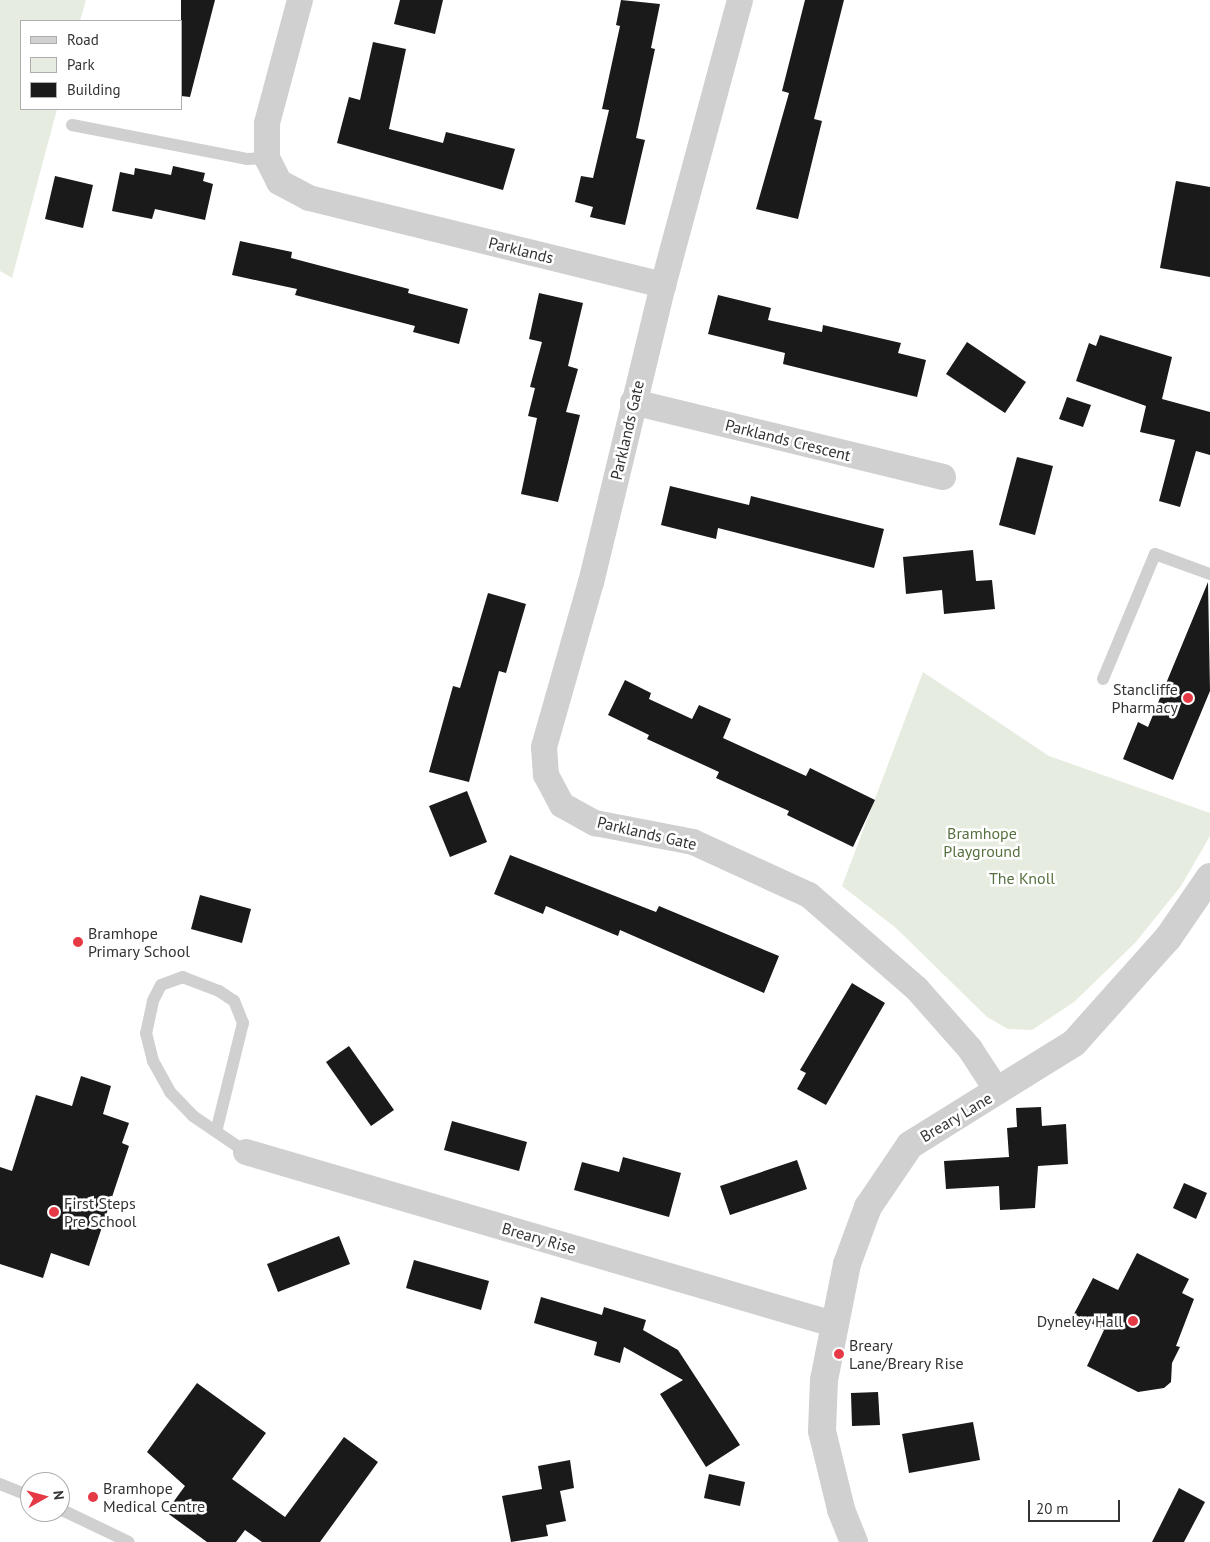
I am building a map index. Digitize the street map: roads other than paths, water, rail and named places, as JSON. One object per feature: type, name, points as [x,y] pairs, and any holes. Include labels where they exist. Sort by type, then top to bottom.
[{"type":"street","name":"Parklands","points":[[300,0],[267,123],[268,158],[279,182],[310,198],[663,285]]},
{"type":"street","points":[[663,285],[740,0]]},
{"type":"street","name":"Parklands Gate","points":[[663,285],[633,402],[591,582],[544,747],[546,775],[562,804],[595,823],[693,842],[809,895],[917,989],[970,1049],[998,1092]]},
{"type":"street","name":"Parklands Crescent","points":[[633,402],[943,477]]},
{"type":"street","name":"Breary Lane","points":[[854,1542],[841,1509],[822,1431],[824,1380],[832,1324],[847,1264],[868,1207],[910,1145],[1074,1043],[1168,938],[1210,877]]},
{"type":"street","name":"Breary Rise","points":[[246,1152],[832,1324]]},
{"type":"lane","points":[[72,125],[247,159],[268,158]]},
{"type":"lane","points":[[1103,679],[1155,554],[1210,574]]},
{"type":"lane","points":[[217,1128],[243,1023],[234,1001],[219,991],[183,977],[161,985],[152,1001],[146,1033],[153,1061],[170,1092],[194,1116],[217,1128],[246,1152]]},
{"type":"lane","points":[[0,1484],[20,1492]]},
{"type":"lane","points":[[70,1514],[130,1542]]},
{"type":"place","name":"Stancliffe Pharmacy","points":[[1188,698]]},
{"type":"place","name":"Bramhope Primary School","points":[[78,942]]},
{"type":"place","name":"First Steps Pre School","points":[[54,1212]]},
{"type":"place","name":"Dyneley Hall","points":[[1133,1321]]},
{"type":"place","name":"Breary Lane/Breary Rise","points":[[839,1354]]},
{"type":"place","name":"Bramhope Medical Centre","points":[[93,1497]]},
{"type":"park label","name":"Bramhope Playground","points":[[982,842]]},
{"type":"park label","name":"The Knoll","points":[[1022,878]]}]
